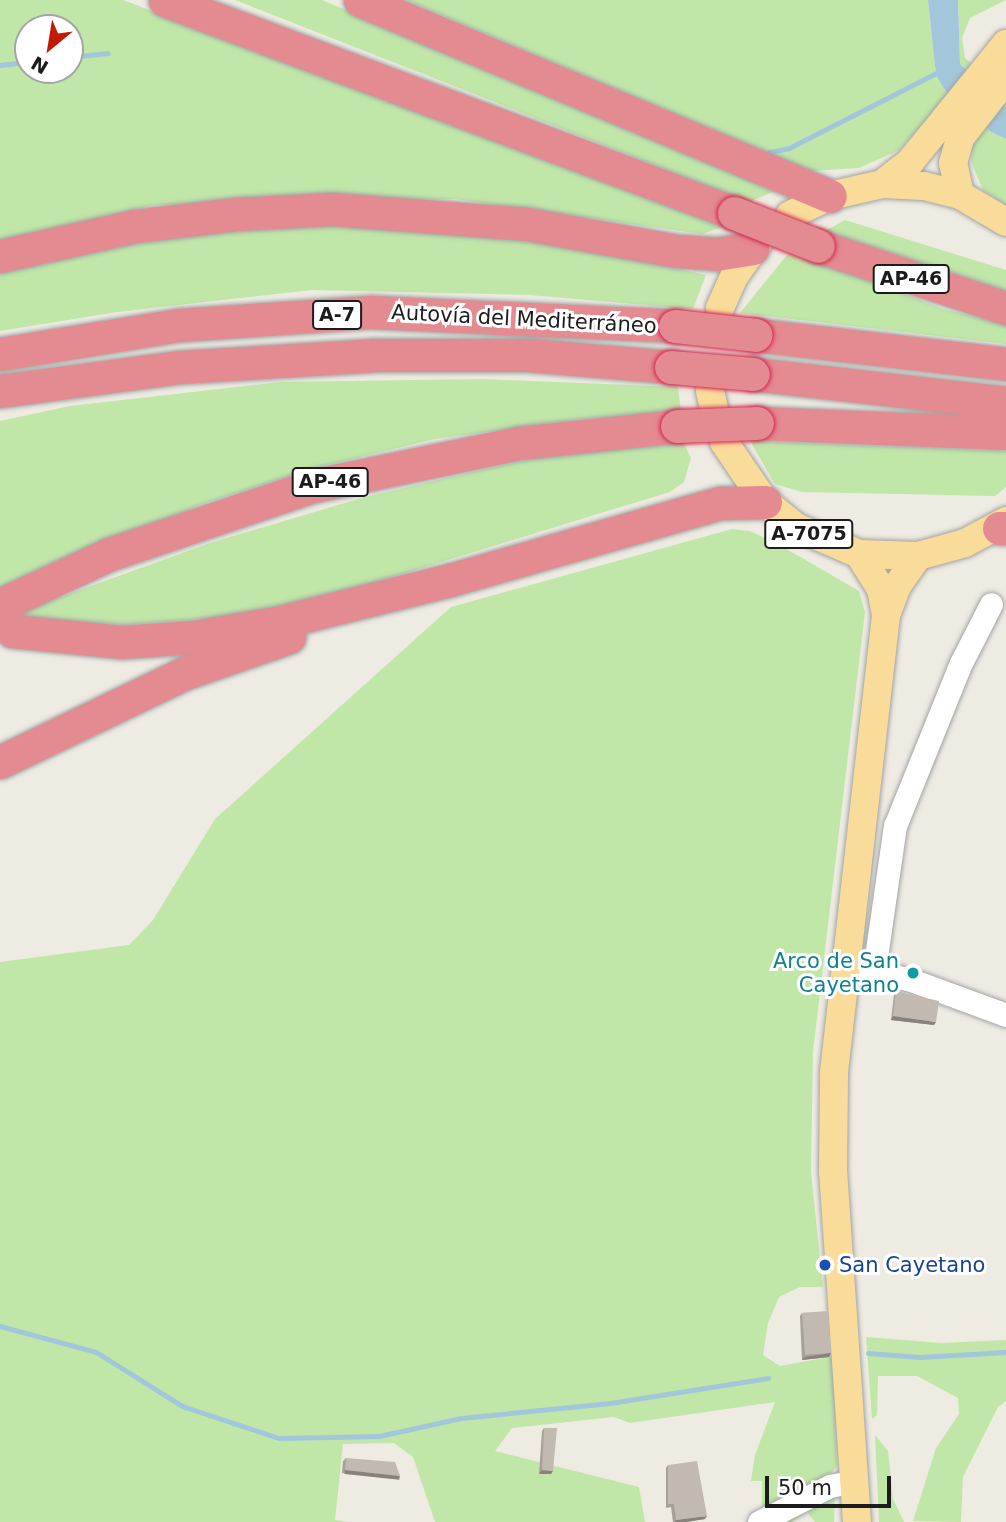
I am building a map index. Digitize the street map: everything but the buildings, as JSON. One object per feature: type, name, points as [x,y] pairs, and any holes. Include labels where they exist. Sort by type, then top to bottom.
[{"type":"highway","name":"AP-46","points":[[165,0],[818,246],[1006,308]]},
{"type":"highway","points":[[360,0],[830,196]]},
{"type":"highway","points":[[0,256],[135,226],[237,214],[332,209],[514,222],[677,251],[716,254],[757,244]]},
{"type":"highway","name":"Autovía del Mediterráneo","points":[[0,354],[179,325],[372,312],[676,326],[1006,364]]},
{"type":"highway","name":"Autovía del Mediterráneo","points":[[0,391],[180,367],[374,355],[528,355],[752,374],[1006,403]]},
{"type":"highway","name":"AP-46","points":[[6,618],[110,554],[312,486],[519,443],[677,426],[757,423],[1006,433]]},
{"type":"highway","points":[[6,618],[122,642],[193,637],[276,623],[450,580],[721,503],[765,502]]},
{"type":"highway","points":[[0,762],[185,673],[450,580]]},
{"type":"main road","points":[[882,184],[951,132],[1001,60]]},
{"type":"main road","points":[[951,132],[953,163],[960,195]]},
{"type":"main road","points":[[790,215],[830,196],[882,184],[924,186],[960,195],[1006,222]]},
{"type":"main road","points":[[720,308],[757,244]]},
{"type":"main road","name":"A-7075","points":[[724,442],[765,502],[796,527],[859,554],[918,556],[1004,526]]},
{"type":"main road","name":"A-7075","points":[[859,554],[881,589],[886,615]]},
{"type":"main road","name":"A-7075","points":[[857,1522],[831,1127],[844,965],[886,615],[897,586],[918,556]]},
{"type":"street","points":[[874,971],[895,827],[961,663],[990,604]]},
{"type":"street","points":[[844,965],[874,971],[1006,1015]]},
{"type":"street","points":[[759,1522],[830,1486],[856,1481]]},
{"type":"green space","points":[[0,0],[123,0],[725,226],[702,234],[455,199],[153,205],[0,243]]},
{"type":"green space","points":[[235,0],[322,0],[777,190],[749,202]]},
{"type":"green space","points":[[406,0],[928,0],[936,75],[944,89],[991,132],[1006,139],[1006,206],[983,190],[971,162],[972,145],[929,117],[899,150],[859,168],[812,171]]},
{"type":"green space","points":[[958,0],[1006,0],[970,18],[962,38],[965,58],[1006,93],[1006,107],[960,64]]},
{"type":"green space","points":[[845,220],[1006,270],[1006,291],[825,231]]},
{"type":"green space","points":[[218,225],[411,226],[597,251],[706,275],[693,309],[529,295],[312,290],[117,312],[0,331],[0,268]]},
{"type":"green space","points":[[791,250],[943,309],[1006,324],[1006,344],[740,313]]},
{"type":"green space","points":[[481,379],[678,387],[681,412],[580,419],[435,439],[314,468],[199,505],[0,590],[0,421],[70,406],[281,382]]},
{"type":"green space","points":[[750,441],[1006,451],[1006,487],[995,496],[802,492],[775,484]]},
{"type":"green space","points":[[683,442],[691,458],[684,482],[670,492],[274,613],[124,625],[11,615],[210,543],[365,497],[551,454]]},
{"type":"green space","points":[[732,529],[750,531],[778,544],[859,591],[865,612],[813,1052],[811,1172],[823,1287],[800,1287],[779,1297],[768,1323],[763,1355],[780,1366],[834,1356],[837,1466],[829,1476],[762,1508],[762,1481],[751,1481],[755,1455],[775,1402],[630,1423],[614,1417],[512,1428],[495,1451],[639,1487],[645,1522],[435,1522],[413,1457],[394,1443],[343,1444],[335,1520],[350,1522],[0,1522],[0,962],[129,945],[153,920],[215,819],[451,607]]},
{"type":"green space","points":[[866,1337],[941,1343],[1006,1340],[1006,1401],[998,1407],[963,1477],[961,1522],[913,1521],[936,1448],[959,1414],[958,1398],[917,1376],[878,1376],[877,1415],[872,1419]]},
{"type":"green space","points":[[875,1435],[888,1451],[893,1499],[904,1522],[879,1522]]},
{"type":"green space","points":[[835,1495],[834,1522],[815,1522],[807,1512],[792,1522],[770,1522]]},
{"type":"water","points":[[928,0],[958,0],[960,64],[1006,107],[1006,139],[991,132],[944,89],[936,75]]},
{"type":"waterway","points":[[84,56],[108,53]]},
{"type":"waterway","points":[[0,65],[14,64]]},
{"type":"waterway","points":[[769,152],[789,148],[940,71]]},
{"type":"waterway","points":[[0,1326],[96,1352],[182,1406],[279,1438],[379,1436],[461,1418],[610,1403],[768,1378]]},
{"type":"waterway","points":[[868,1353],[920,1357],[1006,1352]]},
{"type":"place","name":"Arco de San Cayetano","points":[[913,973]]},
{"type":"place","name":"San Cayetano","points":[[825,1265]]}]
